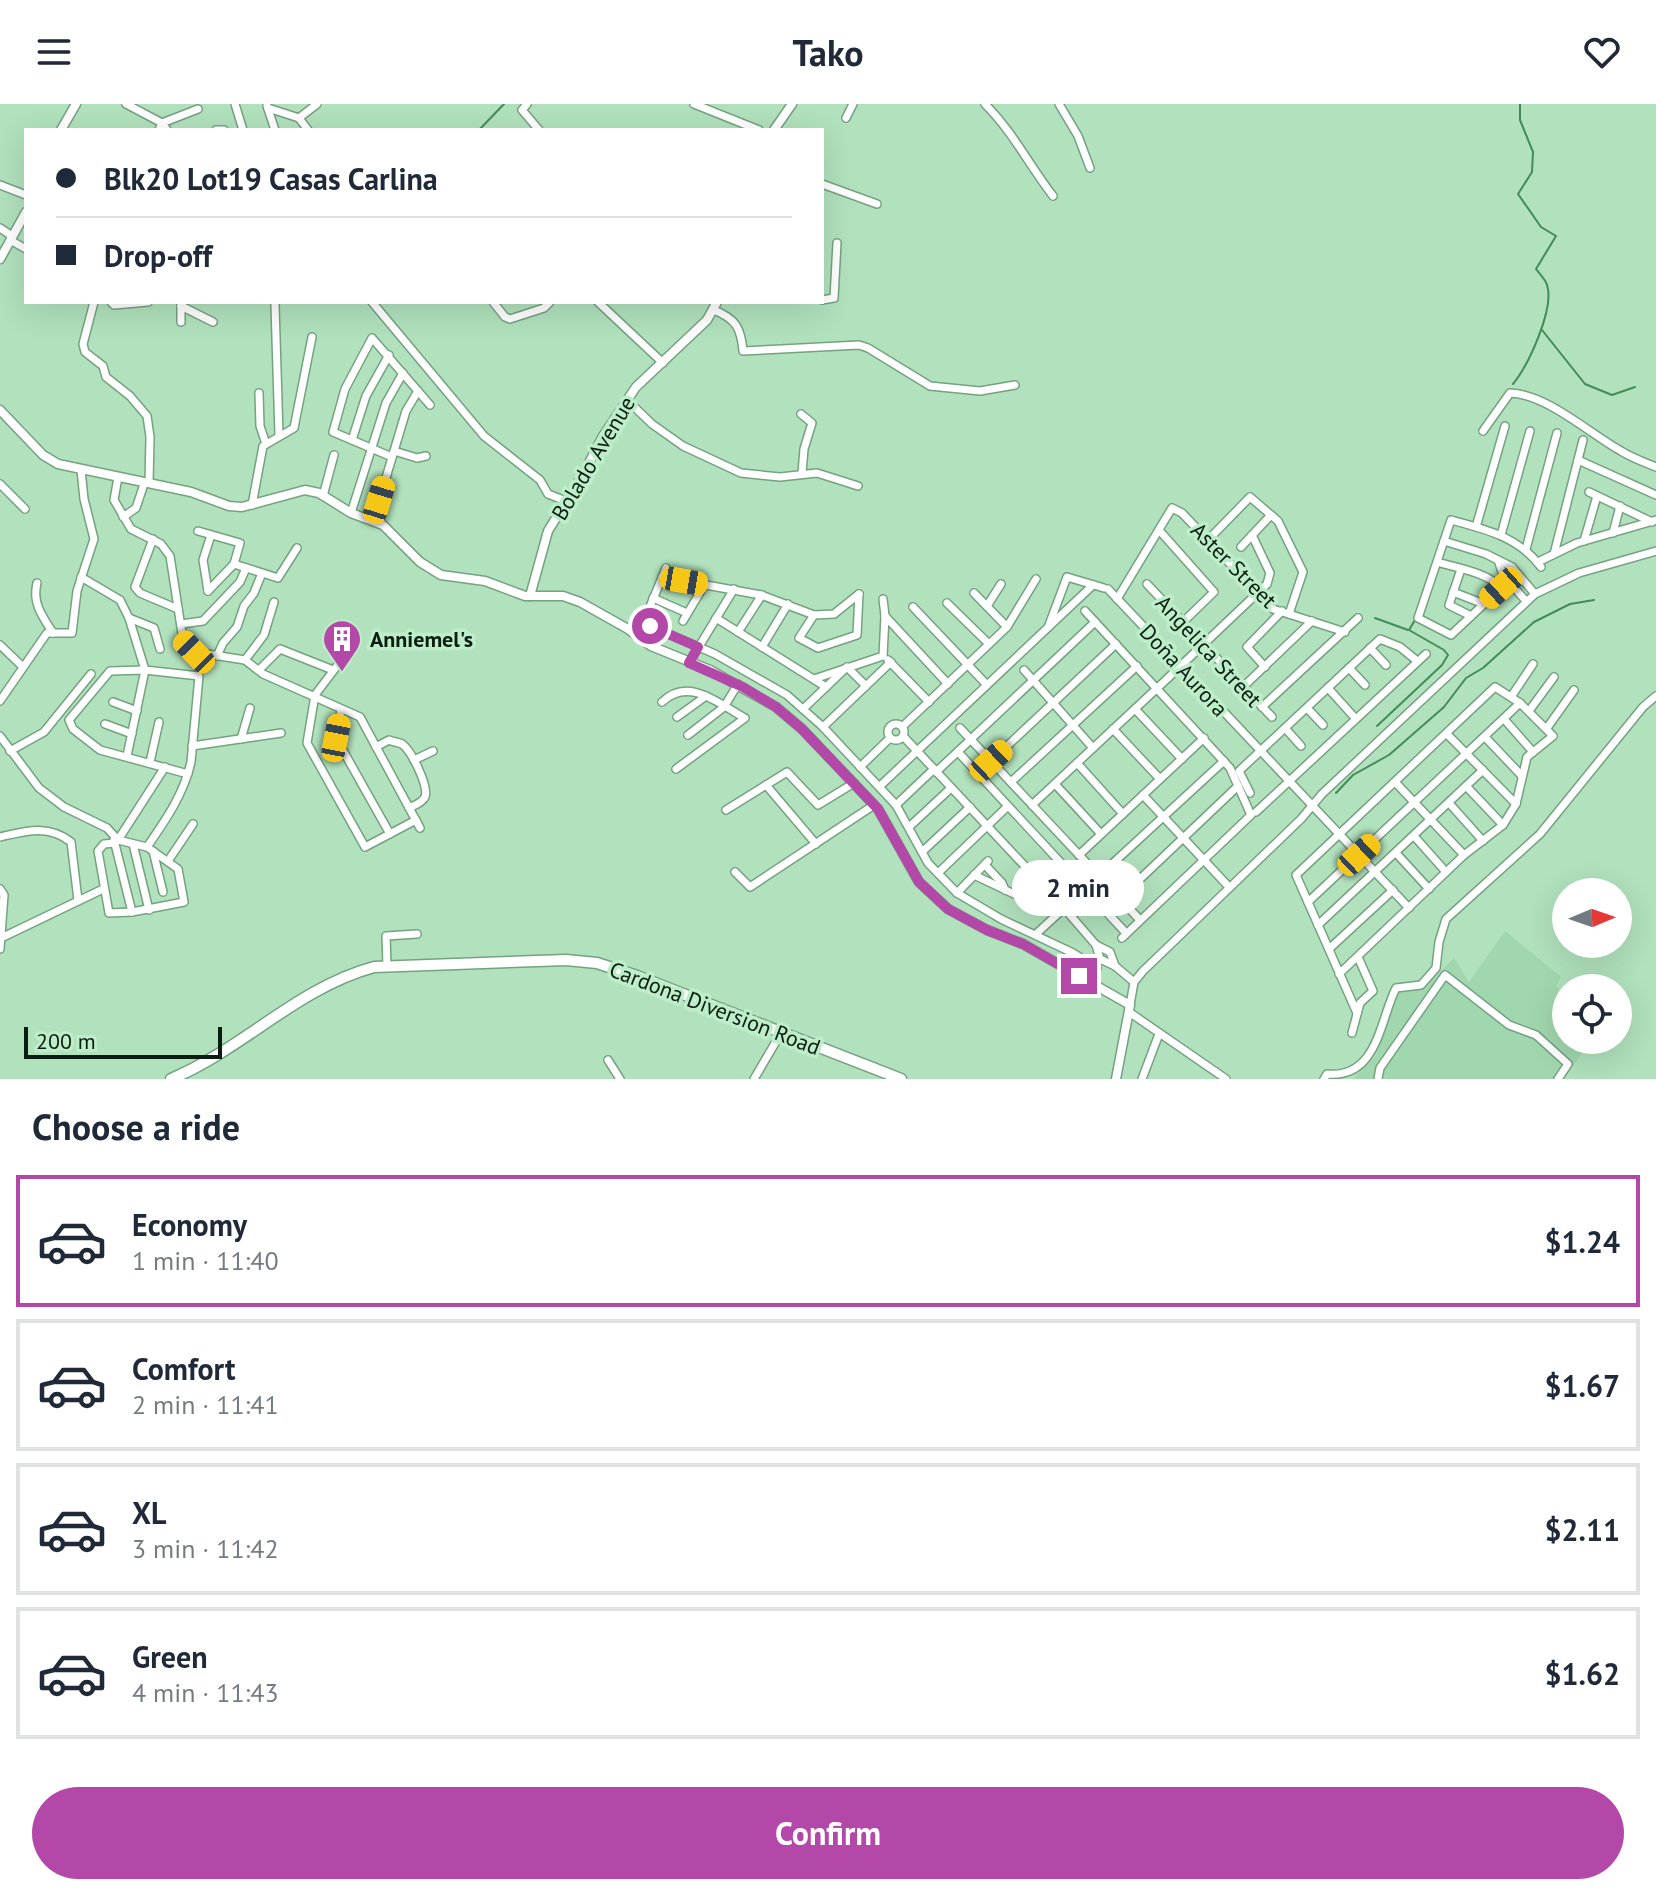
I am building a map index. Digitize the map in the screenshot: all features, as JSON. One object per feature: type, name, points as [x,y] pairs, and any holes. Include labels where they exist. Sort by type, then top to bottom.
[{"type":"main road","name":"Cardona Diversion Road","points":[[171,1079],[218,1055],[324,985],[360,971],[387,966],[566,960],[597,963],[637,976],[901,1079]]},
{"type":"street","points":[[62,128],[76,104]]},
{"type":"street","points":[[126,104],[163,128],[198,109]]},
{"type":"street","points":[[235,104],[242,128]]},
{"type":"street","points":[[299,118],[317,104]]},
{"type":"street","points":[[527,104],[522,110],[537,128]]},
{"type":"street","points":[[694,104],[754,128]]},
{"type":"street","points":[[775,128],[792,104]]},
{"type":"street","points":[[846,118],[853,104]]},
{"type":"street","points":[[985,104],[1018,141],[1038,177],[1053,196]]},
{"type":"street","points":[[1059,104],[1078,136],[1090,168]]},
{"type":"street","points":[[268,106],[299,118],[306,128]]},
{"type":"street","points":[[268,106],[274,128]]},
{"type":"street","points":[[0,185],[24,194]]},
{"type":"street","points":[[824,185],[877,204]]},
{"type":"street","points":[[0,259],[24,215]]},
{"type":"street","points":[[0,228],[24,248]]},
{"type":"street","points":[[824,300],[834,298],[837,243]]},
{"type":"street","points":[[93,304],[83,344],[85,352],[103,366],[106,377],[130,396],[147,416],[150,437],[146,485],[136,508],[123,517]]},
{"type":"street","points":[[181,322],[181,304],[213,322]]},
{"type":"street","points":[[374,304],[484,436],[540,480],[548,494],[566,501]]},
{"type":"street","points":[[495,304],[510,319],[548,304]]},
{"type":"street","points":[[600,304],[663,363]]},
{"type":"street","points":[[275,305],[279,435]]},
{"type":"street","points":[[716,306],[739,325],[743,351],[859,345],[930,386],[980,391],[1015,385]]},
{"type":"street","name":"Bolado Avenue","points":[[530,596],[548,531],[627,400],[716,306]]},
{"type":"street","points":[[252,505],[263,446],[294,428],[312,337]]},
{"type":"street","points":[[426,456],[417,458],[393,454],[333,432],[345,389],[372,338],[430,405]]},
{"type":"street","points":[[352,440],[366,396],[389,355]]},
{"type":"street","points":[[351,513],[386,403],[403,373]]},
{"type":"street","points":[[373,521],[406,411],[418,391]]},
{"type":"street","points":[[259,393],[260,426],[266,444]]},
{"type":"street","points":[[1483,431],[1510,393],[1522,394],[1570,417],[1619,450],[1656,467]]},
{"type":"street","points":[[627,400],[652,424],[683,446],[741,473],[774,477],[802,473],[833,476],[858,486]]},
{"type":"street","points":[[0,410],[43,455],[58,464],[146,485],[191,492],[229,506],[252,505],[305,490],[323,496],[393,532],[430,570],[441,575],[485,581],[530,596],[572,598],[628,629],[651,646],[738,684],[776,707],[802,729],[854,783],[874,805],[919,882],[948,909],[987,930],[1023,944],[1129,1009],[1159,1034],[1226,1079]]},
{"type":"street","points":[[801,414],[812,423],[804,449],[802,473]]},
{"type":"street","points":[[1476,527],[1505,426]]},
{"type":"street","points":[[1501,535],[1530,431]]},
{"type":"street","points":[[1526,549],[1557,433]]},
{"type":"street","points":[[1554,554],[1583,440]]},
{"type":"street","points":[[323,496],[334,455]]},
{"type":"street","points":[[1578,460],[1656,495]]},
{"type":"street","points":[[0,701],[47,633],[72,633],[81,577],[94,534],[84,499],[81,470]]},
{"type":"street","points":[[118,477],[114,500],[123,517],[131,529],[153,539],[170,556],[183,640],[194,652],[245,660],[259,670],[315,695],[341,710],[360,717],[418,824],[365,847],[307,743],[315,695],[340,662]]},
{"type":"street","points":[[0,484],[25,509]]},
{"type":"street","points":[[1584,541],[1593,494],[1654,521]]},
{"type":"street","points":[[1208,540],[1250,497],[1278,521],[1303,572],[1286,613],[1247,647],[1265,667]]},
{"type":"street","points":[[1613,533],[1620,506]]},
{"type":"street","name":"Aster Street","points":[[1159,530],[1172,508],[1182,513],[1273,609],[1345,632]]},
{"type":"street","points":[[1241,547],[1271,515]]},
{"type":"street","points":[[1437,562],[1495,582],[1501,588],[1451,635],[1418,618],[1451,520],[1501,535],[1526,549],[1540,565],[1554,554],[1584,541],[1654,521]]},
{"type":"street","points":[[1117,599],[1159,530],[1214,592],[1183,622]]},
{"type":"street","points":[[198,531],[240,543],[234,564],[208,591],[203,560],[211,535]]},
{"type":"street","points":[[1032,805],[1258,594],[1271,576],[1252,535]]},
{"type":"street","points":[[153,539],[135,587],[140,593],[178,609]]},
{"type":"street","points":[[1444,541],[1512,567],[1535,594]]},
{"type":"street","points":[[234,564],[278,578],[297,548]]},
{"type":"street","points":[[1116,1079],[1134,982],[1143,971],[1526,601],[1579,573],[1656,551]]},
{"type":"street","points":[[1498,560],[1503,575],[1526,601]]},
{"type":"street","points":[[181,624],[203,621],[240,582],[246,568]]},
{"type":"street","points":[[666,568],[642,626],[698,647],[787,695],[880,786],[896,805],[922,852],[957,893],[1097,968]]},
{"type":"street","points":[[1461,569],[1449,605],[1471,616]]},
{"type":"street","points":[[217,656],[223,643],[237,627],[244,606],[254,593],[262,573]]},
{"type":"street","points":[[81,577],[120,600],[129,618],[145,670],[127,756]]},
{"type":"street","points":[[662,577],[762,595],[814,615],[834,614],[858,607]]},
{"type":"street","points":[[880,786],[1093,585],[1067,577],[1048,627]]},
{"type":"street","points":[[1512,585],[1521,578]]},
{"type":"street","points":[[902,727],[1007,627],[1036,579]]},
{"type":"street","points":[[37,583],[34,595],[36,604],[53,633]]},
{"type":"street","points":[[653,598],[685,617],[705,584]]},
{"type":"street","points":[[987,606],[1001,584]]},
{"type":"street","name":"Angelica Street","points":[[1147,584],[1272,717]]},
{"type":"street","name":"Doña Aurora","points":[[1093,585],[1106,588],[1117,599],[1409,908]]},
{"type":"street","points":[[689,663],[734,589]]},
{"type":"street","points":[[1453,592],[1484,604]]},
{"type":"street","points":[[974,593],[1007,627]]},
{"type":"street","points":[[814,615],[799,638],[818,648],[857,635],[859,594],[834,614]]},
{"type":"street","points":[[738,632],[762,595]]},
{"type":"street","points":[[883,599],[883,656]]},
{"type":"street","points":[[245,660],[264,635],[274,602]]},
{"type":"street","points":[[947,603],[989,644]]},
{"type":"street","points":[[762,647],[788,604]]},
{"type":"street","points":[[913,607],[987,685]]},
{"type":"street","points":[[958,752],[1085,889],[1124,936],[1251,815],[1224,761],[1085,611]]},
{"type":"street","points":[[885,616],[948,684]]},
{"type":"street","points":[[129,618],[154,628],[160,649]]},
{"type":"street","points":[[716,618],[826,687]]},
{"type":"street","points":[[1262,707],[1358,618]]},
{"type":"street","points":[[1243,687],[1312,621]]},
{"type":"street","points":[[896,805],[958,752],[1095,622]]},
{"type":"street","points":[[1250,793],[1239,771],[1380,639],[1416,660]]},
{"type":"street","points":[[991,761],[1116,644]]},
{"type":"street","points":[[0,645],[23,667]]},
{"type":"street","points":[[1370,648],[1386,665]]},
{"type":"street","points":[[259,670],[280,649],[333,670]]},
{"type":"street","points":[[1256,812],[1416,660],[1426,654]]},
{"type":"street","points":[[883,656],[929,702]]},
{"type":"street","points":[[814,679],[883,656]]},
{"type":"street","points":[[823,727],[891,662]]},
{"type":"street","points":[[1511,697],[1533,664]]},
{"type":"street","points":[[1011,782],[1137,666]]},
{"type":"street","points":[[847,667],[866,686]]},
{"type":"street","points":[[803,709],[847,667]]},
{"type":"street","points":[[1349,668],[1365,685]]},
{"type":"street","points":[[163,892],[150,849],[185,788],[188,774],[192,746],[199,676],[145,670],[110,671],[69,720],[73,729],[100,750],[188,774]]},
{"type":"street","points":[[1024,670],[1093,748]]},
{"type":"street","points":[[10,751],[44,732],[91,674]]},
{"type":"street","points":[[1529,711],[1554,677]]},
{"type":"street","points":[[688,735],[724,707],[738,684]]},
{"type":"street","points":[[1339,974],[1464,855],[1503,825],[1516,804],[1527,757],[1553,736],[1520,703],[1495,687],[1296,875],[1339,974],[1357,1013]]},
{"type":"street","points":[[1328,688],[1355,718]]},
{"type":"street","points":[[662,702],[672,694],[693,690],[745,718],[676,769]]},
{"type":"street","points":[[1547,728],[1574,690]]},
{"type":"street","points":[[677,717],[706,696]]},
{"type":"street","points":[[1324,1079],[1327,1074],[1340,1077],[1352,1073],[1373,1054],[1396,988],[1421,985],[1436,968],[1446,919],[1540,834],[1624,729],[1656,696]]},
{"type":"street","points":[[113,702],[137,711]]},
{"type":"street","points":[[1308,902],[1520,703]]},
{"type":"street","points":[[241,739],[250,708]]},
{"type":"street","points":[[1307,708],[1323,725]]},
{"type":"street","points":[[1135,709],[1182,759]]},
{"type":"street","points":[[341,710],[336,738],[390,834]]},
{"type":"street","points":[[1504,719],[1533,752]]},
{"type":"street","points":[[150,762],[159,722]]},
{"type":"street","points":[[105,724],[132,734]]},
{"type":"street","points":[[890,738],[888,733],[891,726],[896,724],[902,727]]},
{"type":"street","points":[[902,727],[903,736],[1096,945],[1110,952],[1115,966],[1134,982]]},
{"type":"street","points":[[960,728],[1140,920]]},
{"type":"street","points":[[1285,728],[1301,746]]},
{"type":"street","points":[[1113,729],[1160,779]]},
{"type":"street","points":[[192,746],[281,733]]},
{"type":"street","points":[[1447,734],[1516,804]]},
{"type":"street","points":[[0,736],[39,788],[64,807],[107,828],[116,840],[132,912]]},
{"type":"street","points":[[890,738],[897,740],[903,736]]},
{"type":"street","points":[[1485,737],[1522,776]]},
{"type":"street","points":[[860,767],[890,738]]},
{"type":"street","points":[[1079,855],[1204,738]]},
{"type":"street","points":[[376,747],[389,740],[403,745],[414,760],[425,785],[425,796],[409,808]]},
{"type":"street","points":[[414,760],[433,751]]},
{"type":"street","points":[[1099,876],[1224,761]]},
{"type":"street","points":[[1077,763],[1123,814]]},
{"type":"street","points":[[116,840],[165,767]]},
{"type":"street","points":[[1318,925],[1483,770]]},
{"type":"street","points":[[726,810],[789,773],[818,805],[854,783]]},
{"type":"street","points":[[1396,783],[1464,855]]},
{"type":"street","points":[[1055,784],[1101,834]]},
{"type":"street","points":[[766,785],[816,844]]},
{"type":"street","points":[[1120,898],[1238,786]]},
{"type":"street","points":[[1466,786],[1503,825]]},
{"type":"street","points":[[909,827],[951,788]]},
{"type":"street","points":[[1143,795],[1229,887]]},
{"type":"street","points":[[1449,803],[1483,841]]},
{"type":"street","points":[[735,872],[750,887],[874,805]]},
{"type":"street","points":[[938,873],[1008,806]]},
{"type":"street","points":[[922,852],[970,807]]},
{"type":"street","points":[[168,861],[193,824]]},
{"type":"street","points":[[0,837],[38,829],[62,835],[71,842],[78,900]]},
{"type":"street","points":[[1414,836],[1446,872]]},
{"type":"street","points":[[116,840],[150,849],[178,869],[184,902],[149,910],[109,913],[98,851],[104,844],[116,840]]},
{"type":"street","points":[[133,844],[149,910]]},
{"type":"street","points":[[1396,853],[1429,889]]},
{"type":"street","points":[[957,893],[986,863],[1005,890]]},
{"type":"street","points":[[974,875],[1031,902],[1046,889]]},
{"type":"street","points":[[0,889],[4,895],[0,949]]},
{"type":"street","points":[[1036,934],[1085,889]]},
{"type":"street","points":[[1,938],[101,890]]},
{"type":"street","points":[[1329,949],[1393,890]]},
{"type":"street","points":[[387,966],[386,936],[417,934]]},
{"type":"street","points":[[1352,1033],[1363,999],[1373,991],[1358,957]]},
{"type":"street","points":[[1379,1078],[1380,1068],[1445,975],[1509,1025],[1536,1035],[1568,1064],[1558,1079]]},
{"type":"street","points":[[754,1079],[781,1033]]},
{"type":"street","points":[[1142,1079],[1159,1034]]},
{"type":"street","points":[[608,1060],[620,1079]]},
{"type":"shaded area","points":[[1505,931],[1557,974],[1552,974],[1552,1054],[1581,1054],[1564,1079],[1353,1079],[1376,1056],[1398,989],[1426,986],[1454,958],[1469,982]]},
{"type":"waterway","points":[[481,128],[504,104]]},
{"type":"waterway","points":[[1513,384],[1526,364],[1544,322],[1547,285],[1536,269],[1556,236],[1541,227],[1518,194],[1532,172],[1533,152],[1520,120],[1520,104]]},
{"type":"waterway","points":[[1542,330],[1585,384],[1612,395],[1635,387]]},
{"type":"waterway","points":[[1423,591],[1432,566]]},
{"type":"waterway","points":[[1336,793],[1353,775],[1389,755],[1444,707],[1466,678],[1483,668],[1534,622],[1570,604],[1594,600]]},
{"type":"waterway","points":[[1375,618],[1408,630]]},
{"type":"waterway","points":[[1377,726],[1442,665],[1448,655],[1409,630],[1415,620]]},
{"type":"place","name":"Anniemel's","points":[[342,673]]},
{"type":"route","points":[[650,626],[698,647],[689,663],[743,687],[776,707],[802,729],[878,809],[919,882],[948,909],[987,930],[1023,944],[1079,976]]}]
